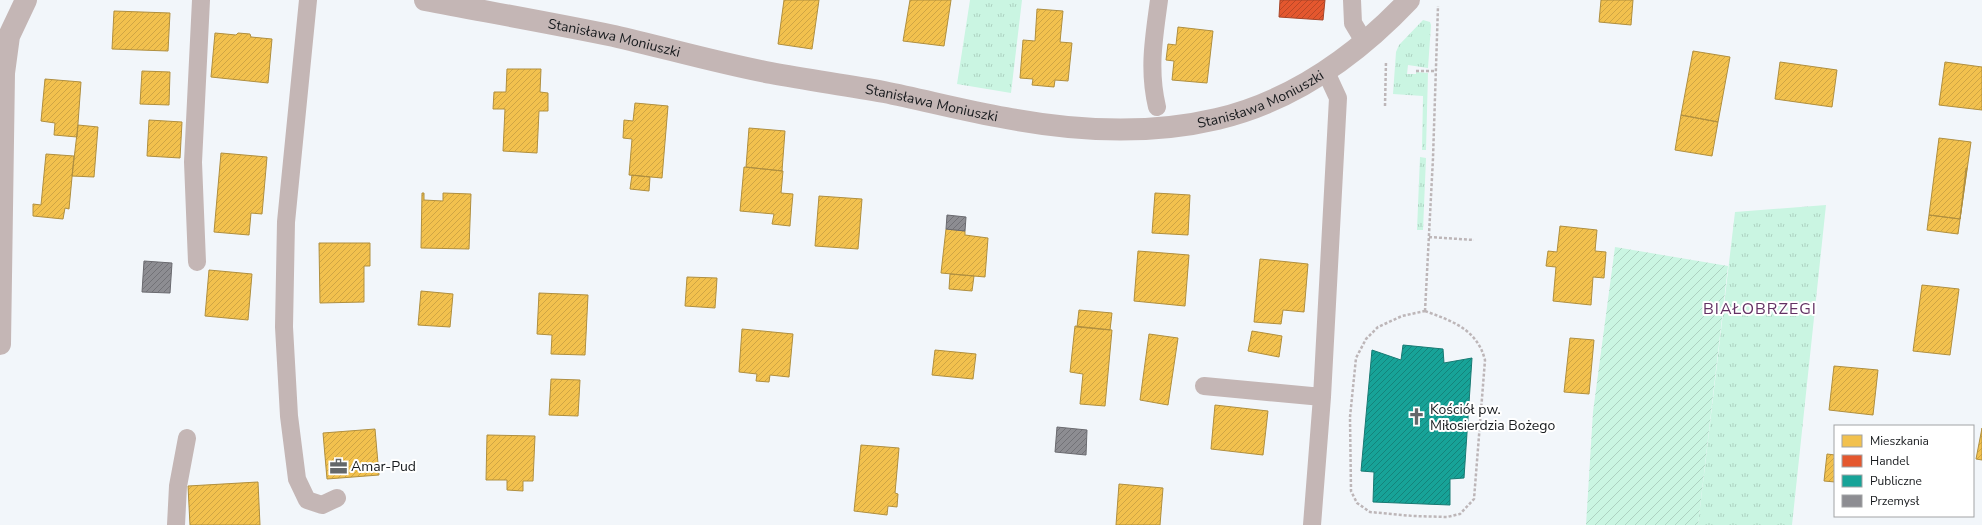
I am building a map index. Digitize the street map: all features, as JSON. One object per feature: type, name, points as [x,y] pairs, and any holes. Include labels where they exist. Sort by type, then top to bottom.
[{"type":"street","points":[[0,344],[4,73],[9,36],[26,0]]},
{"type":"street","name":"Stanisława Moniuszki","points":[[425,0],[614,36],[770,72],[886,93],[1007,118],[1082,128],[1146,129],[1215,119],[1257,108],[1326,72],[1365,43],[1409,0]]},
{"type":"lane","points":[[196,262],[193,162],[200,0]]},
{"type":"lane","points":[[308,0],[286,222],[284,327],[289,416],[297,479],[307,500],[322,505],[337,498]]},
{"type":"lane","points":[[1157,107],[1152,88],[1151,60],[1159,0]]},
{"type":"lane","points":[[1352,0],[1353,23],[1365,43]]},
{"type":"lane","points":[[1312,525],[1322,397],[1338,98],[1326,72]]},
{"type":"lane","points":[[1204,386],[1322,397]]},
{"type":"lane","points":[[176,525],[178,486],[187,438]]},
{"type":"path","points":[[1425,311],[1438,6]]},
{"type":"path","points":[[1385,106],[1386,60]]},
{"type":"path","points":[[1416,70],[1436,71]]},
{"type":"path","points":[[1429,237],[1474,240]]},
{"type":"path","points":[[1425,311],[1466,329],[1482,347],[1485,360],[1474,499],[1460,514],[1447,517],[1370,512],[1357,503],[1351,491],[1350,417],[1356,358],[1366,339],[1378,327],[1402,316],[1425,311]]},
{"type":"green space","points":[[970,0],[1022,0],[1011,93],[957,84]]},
{"type":"green space","points":[[1423,20],[1430,22],[1431,25],[1428,68],[1408,65],[1407,74],[1416,74],[1416,72],[1428,73],[1426,150],[1422,150],[1423,96],[1393,94],[1396,52],[1399,45]]},
{"type":"green space","points":[[1420,157],[1426,158],[1423,230],[1417,230]]},
{"type":"green space","points":[[1826,205],[1792,525],[1698,525],[1735,212]]},
{"type":"green space","points":[[1615,247],[1728,266],[1698,525],[1586,525],[1593,412]]},
{"type":"building: Mieszkania","points":[[784,0],[819,0],[812,49],[778,44]]},
{"type":"building: Mieszkania","points":[[910,0],[951,0],[944,46],[903,41]]},
{"type":"building: Mieszkania","points":[[1601,0],[1633,0],[1631,25],[1599,22]]},
{"type":"building: Mieszkania","points":[[1037,9],[1063,11],[1060,42],[1072,43],[1068,81],[1055,80],[1054,87],[1032,85],[1033,79],[1020,78],[1023,40],[1035,41]]},
{"type":"building: Mieszkania","points":[[114,11],[170,13],[168,51],[112,49]]},
{"type":"building: Mieszkania","points":[[1178,27],[1213,31],[1207,83],[1172,80],[1174,61],[1166,60],[1168,44],[1176,45]]},
{"type":"building: Mieszkania","points":[[215,33],[236,35],[238,33],[250,34],[251,37],[272,39],[268,83],[211,77]]},
{"type":"building: Mieszkania","points":[[1693,51],[1730,57],[1718,122],[1681,115]]},
{"type":"building: Mieszkania","points":[[1780,62],[1837,70],[1832,107],[1775,99]]},
{"type":"building: Mieszkania","points":[[1945,62],[1982,67],[1982,110],[1939,105]]},
{"type":"building: Mieszkania","points":[[507,69],[541,69],[540,92],[548,93],[548,111],[539,111],[537,153],[503,151],[505,109],[493,109],[494,92],[506,92]]},
{"type":"building: Mieszkania","points":[[142,71],[170,72],[169,105],[140,104]]},
{"type":"building: Mieszkania","points":[[45,79],[81,82],[77,137],[54,135],[55,123],[41,121]]},
{"type":"building: Mieszkania","points":[[635,103],[668,106],[662,178],[629,175],[632,139],[623,138],[624,120],[633,121]]},
{"type":"building: Mieszkania","points":[[1681,115],[1718,122],[1712,156],[1675,150]]},
{"type":"building: Mieszkania","points":[[149,120],[182,122],[180,158],[147,156]]},
{"type":"building: Mieszkania","points":[[78,125],[98,127],[94,177],[72,176]]},
{"type":"building: Mieszkania","points":[[749,128],[785,131],[782,171],[746,167]]},
{"type":"building: Mieszkania","points":[[1939,138],[1971,142],[1960,219],[1929,215]]},
{"type":"building: Mieszkania","points":[[221,153],[267,157],[262,214],[251,213],[249,235],[214,232]]},
{"type":"building: Mieszkania","points":[[46,154],[74,156],[69,209],[65,208],[63,219],[33,216],[33,204],[41,205]]},
{"type":"building: Mieszkania","points":[[744,167],[783,171],[781,193],[793,194],[790,226],[772,224],[774,214],[740,211]]},
{"type":"building: Mieszkania","points":[[1967,168],[1958,234],[1927,230],[1929,215],[1960,219]]},
{"type":"building: Mieszkania","points":[[632,175],[650,177],[649,191],[630,189]]},
{"type":"building: Mieszkania","points":[[422,193],[424,193],[424,200],[443,201],[443,193],[471,194],[469,249],[421,248]]},
{"type":"building: Mieszkania","points":[[1155,193],[1190,195],[1188,235],[1152,233]]},
{"type":"building: Mieszkania","points":[[819,196],[862,199],[858,249],[815,246]]},
{"type":"building: Mieszkania","points":[[1560,226],[1597,230],[1595,251],[1606,252],[1604,278],[1593,277],[1591,305],[1553,301],[1556,267],[1546,266],[1548,251],[1557,252]]},
{"type":"building: Mieszkania","points":[[946,229],[965,231],[965,235],[988,238],[985,277],[941,273]]},
{"type":"building: Mieszkania","points":[[319,243],[370,243],[370,266],[364,266],[364,302],[320,303]]},
{"type":"building: Mieszkania","points":[[1138,251],[1189,255],[1185,306],[1134,301]]},
{"type":"building: Mieszkania","points":[[1260,259],[1308,264],[1304,312],[1283,310],[1281,324],[1254,322]]},
{"type":"building: Mieszkania","points":[[209,270],[252,274],[248,320],[205,316]]},
{"type":"building: Mieszkania","points":[[950,274],[974,276],[972,291],[949,289]]},
{"type":"building: Mieszkania","points":[[687,277],[717,278],[715,308],[685,306]]},
{"type":"building: Mieszkania","points":[[1922,285],[1959,289],[1950,355],[1913,351]]},
{"type":"building: Mieszkania","points":[[421,291],[453,294],[450,327],[418,325]]},
{"type":"building: Mieszkania","points":[[539,293],[588,295],[585,355],[551,354],[552,335],[537,334]]},
{"type":"building: Mieszkania","points":[[1079,310],[1112,313],[1110,330],[1077,327]]},
{"type":"building: Mieszkania","points":[[1075,326],[1112,330],[1105,406],[1080,404],[1083,374],[1070,372]]},
{"type":"building: Mieszkania","points":[[742,329],[793,334],[789,377],[770,375],[769,382],[756,381],[757,374],[739,372]]},
{"type":"building: Mieszkania","points":[[1252,331],[1282,336],[1279,357],[1248,351]]},
{"type":"building: Mieszkania","points":[[1149,334],[1178,338],[1168,405],[1140,400]]},
{"type":"building: Mieszkania","points":[[1570,338],[1594,340],[1589,394],[1564,392]]},
{"type":"building: Mieszkania","points":[[935,350],[976,354],[973,379],[932,375]]},
{"type":"building: Mieszkania","points":[[1834,366],[1878,370],[1873,415],[1829,410]]},
{"type":"building: Mieszkania","points":[[551,379],[580,380],[578,416],[549,415]]},
{"type":"building: Mieszkania","points":[[1215,405],[1268,411],[1263,455],[1211,449]]},
{"type":"building: Mieszkania","points":[[1982,428],[1982,460],[1976,459]]},
{"type":"building: Mieszkania","points":[[375,429],[379,475],[327,479],[323,433]]},
{"type":"building: Mieszkania","points":[[487,435],[535,436],[533,481],[523,481],[523,491],[507,490],[507,480],[486,480]]},
{"type":"building: Mieszkania","points":[[861,445],[899,448],[895,493],[898,494],[897,507],[888,506],[887,515],[854,511]]},
{"type":"building: Mieszkania","points":[[1827,454],[1834,455],[1834,482],[1824,481]]},
{"type":"building: Mieszkania","points":[[258,482],[260,525],[190,525],[188,486]]},
{"type":"building: Mieszkania","points":[[1119,484],[1163,488],[1160,525],[1116,525]]},
{"type":"building: Handel","points":[[1280,0],[1325,0],[1323,20],[1279,17]]},
{"type":"building: Publiczne","name":"Kościół pw. Miłosierdzia Bożego","points":[[1403,345],[1443,349],[1444,363],[1472,358],[1464,478],[1450,479],[1450,505],[1373,502],[1374,472],[1361,471],[1372,350],[1401,360]]},
{"type":"building: Przemysł","points":[[947,215],[966,217],[965,231],[946,229]]},
{"type":"building: Przemysł","points":[[144,261],[172,263],[170,293],[142,292]]},
{"type":"building: Przemysł","points":[[1057,427],[1087,430],[1086,455],[1055,452]]},
{"type":"place","name":"Kościół pw. Miłosierdzia Bożego","points":[[1417,417]]},
{"type":"place","name":"Amar-Pud","points":[[338,466]]},
{"type":"district","name":"BIAŁOBRZEGI","points":[[1760,309]]}]
